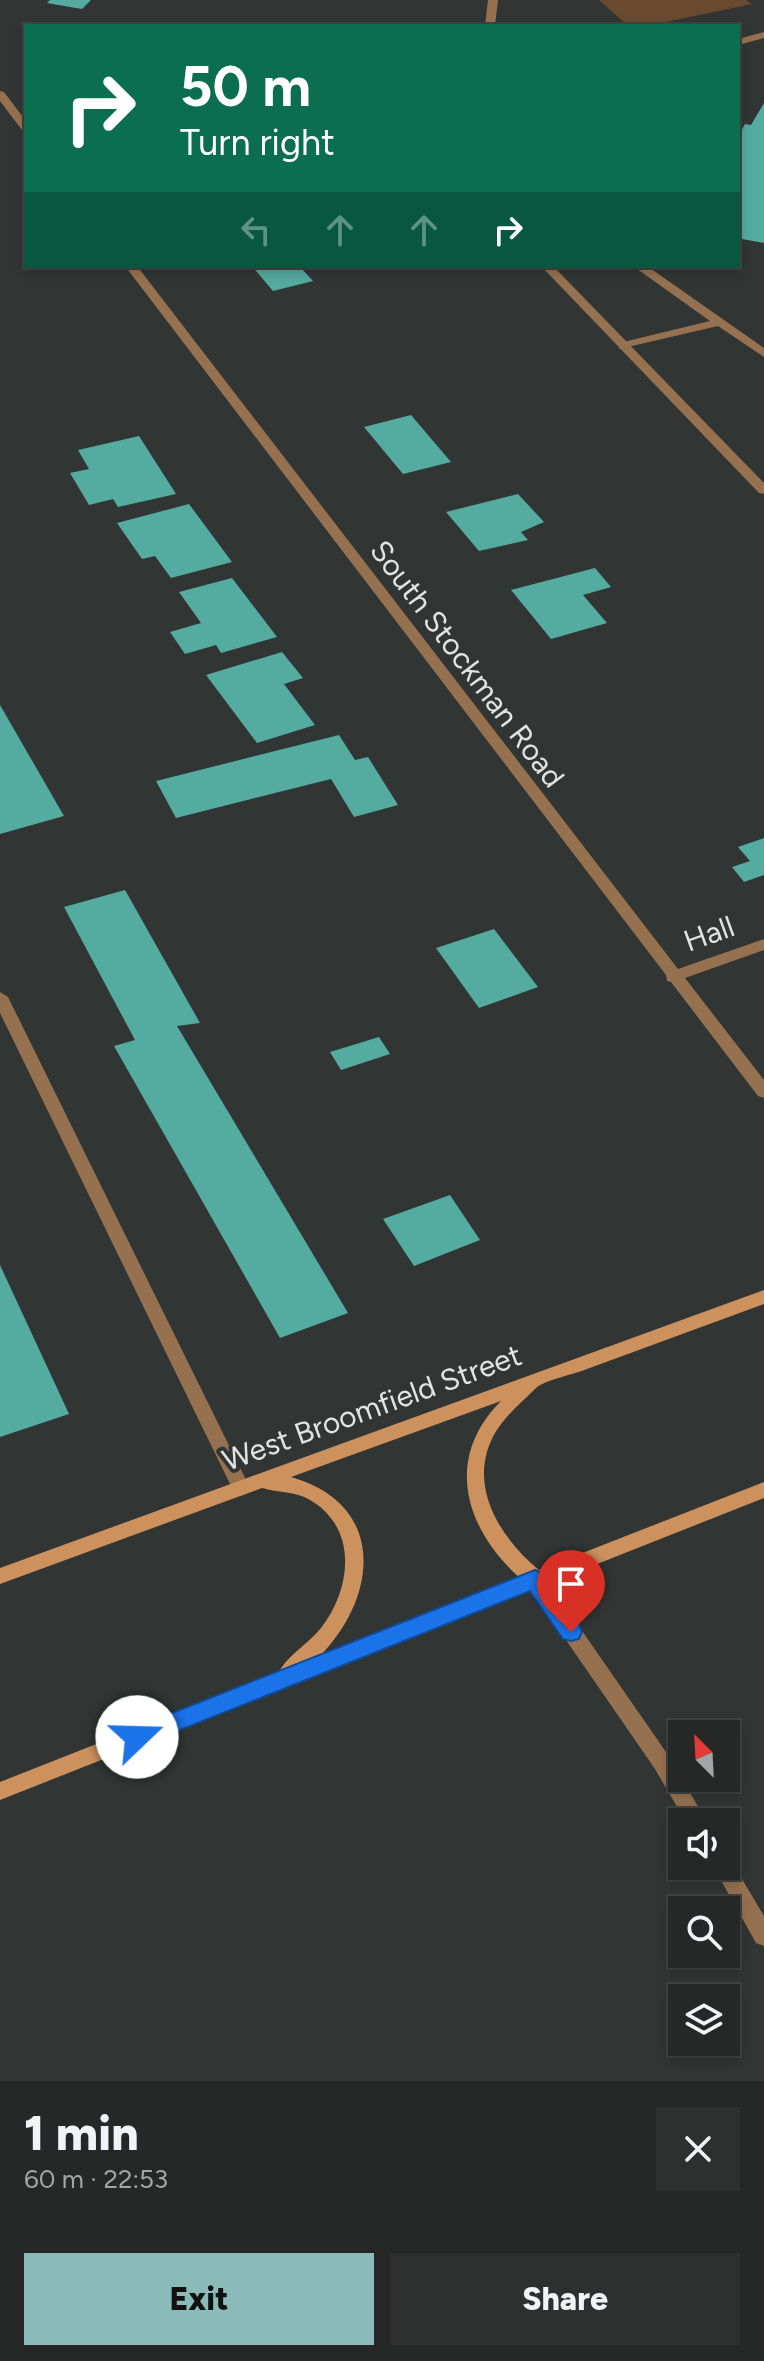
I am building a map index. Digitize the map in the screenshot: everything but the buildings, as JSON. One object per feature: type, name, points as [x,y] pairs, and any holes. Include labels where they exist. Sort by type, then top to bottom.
[{"type":"main road","name":"West Broomfield Street","points":[[0,1576],[764,1297]]},
{"type":"main road","points":[[535,1381],[489,1428],[475,1464],[476,1494],[486,1523],[496,1542],[535,1579]]},
{"type":"main road","points":[[248,1485],[293,1484],[335,1505],[353,1540],[357,1563],[343,1611],[328,1634],[306,1659],[275,1683]]},
{"type":"main road","points":[[0,1791],[764,1490]]},
{"type":"street","points":[[490,24],[493,0]]},
{"type":"street","points":[[740,41],[764,35]]},
{"type":"street","points":[[0,94],[24,125]]},
{"type":"street","name":"South Stockman Road","points":[[133,268],[764,1092]]},
{"type":"street","points":[[549,268],[764,490]]},
{"type":"street","points":[[642,268],[764,353]]},
{"type":"street","points":[[623,346],[721,322]]},
{"type":"street","name":"Hall","points":[[673,977],[764,944]]},
{"type":"street","points":[[0,997],[248,1485]]},
{"type":"street","points":[[535,1579],[662,1763],[689,1808]]},
{"type":"street","points":[[662,1763],[668,1761]]},
{"type":"street","points":[[731,1880],[764,1936]]},
{"type":"shaded area","points":[[599,0],[746,0],[752,4],[657,24],[626,24]]},
{"type":"route","points":[[137,1737],[535,1579],[571,1632]]}]
